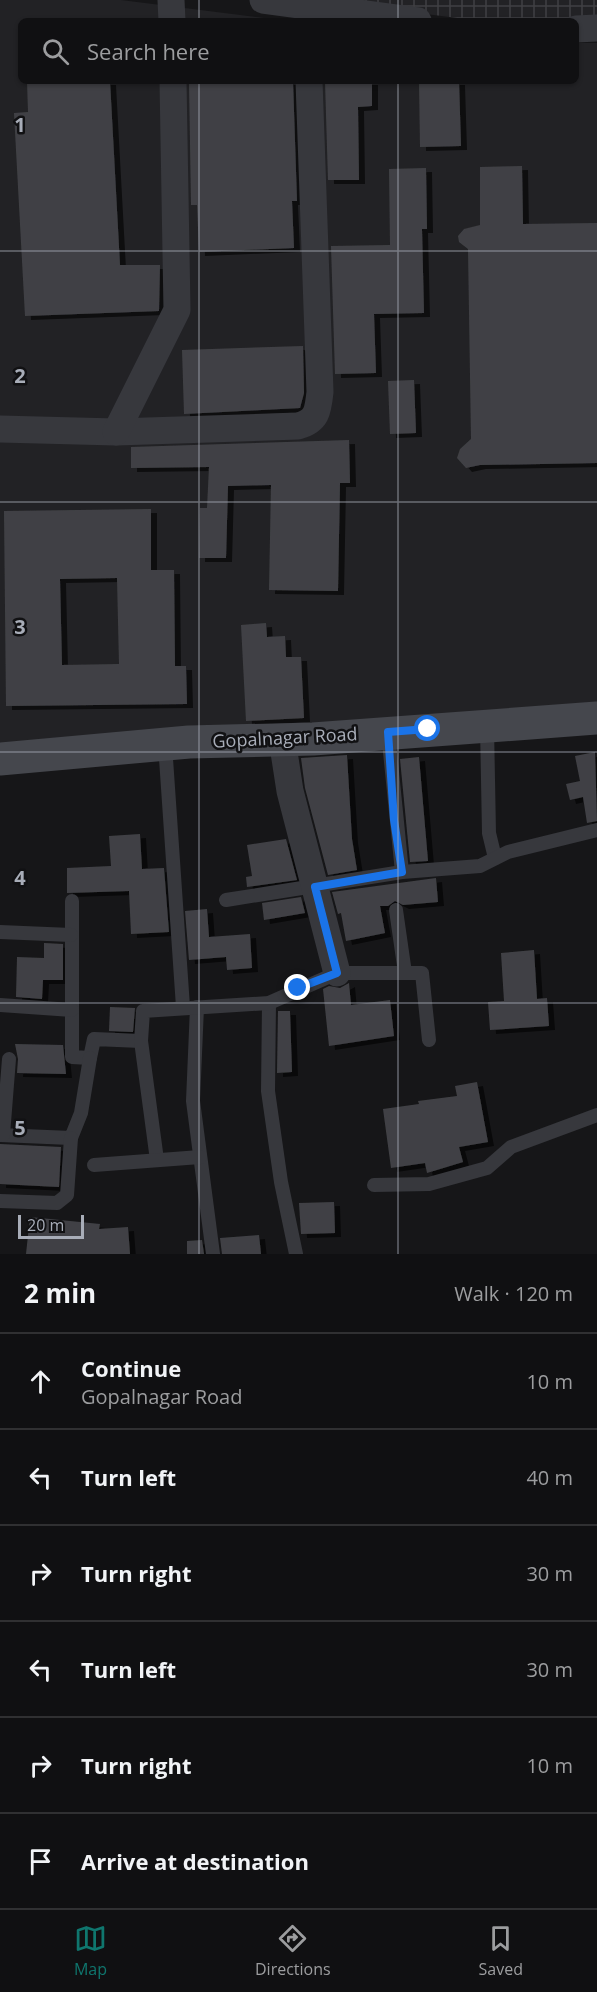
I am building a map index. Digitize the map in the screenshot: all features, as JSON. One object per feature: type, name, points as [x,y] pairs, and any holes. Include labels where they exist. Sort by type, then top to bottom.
[{"type":"main road","name":"Gopalnagar Road","points":[[0,759],[177,743],[282,740],[597,718]]},
{"type":"street","points":[[171,0],[172,18]]},
{"type":"street","points":[[262,0],[307,13],[376,18]]},
{"type":"street","points":[[579,29],[597,28]]},
{"type":"street","points":[[116,432],[177,310],[173,84]]},
{"type":"street","points":[[0,429],[116,432],[298,426],[309,423],[317,415],[320,392],[309,84]]},
{"type":"street","points":[[282,740],[290,791],[337,973]]},
{"type":"lane","points":[[487,725],[489,833],[495,858]]},
{"type":"lane","points":[[388,732],[394,820],[402,872]]},
{"type":"lane","points":[[177,743],[193,1101],[213,1254]]},
{"type":"lane","points":[[226,900],[402,872],[480,866],[508,852],[597,830]]},
{"type":"lane","points":[[72,901],[72,1057],[90,1058]]},
{"type":"lane","points":[[396,909],[405,973]]},
{"type":"lane","points":[[0,932],[71,935]]},
{"type":"lane","points":[[157,1160],[141,1041],[142,1011],[269,1003],[337,973],[422,973],[429,1040]]},
{"type":"lane","points":[[269,1003],[268,1091],[281,1182],[296,1254]]},
{"type":"lane","points":[[0,1005],[72,1010]]},
{"type":"lane","points":[[0,1201],[57,1203],[67,1195],[71,1138],[81,1113],[93,1039],[141,1041]]},
{"type":"lane","points":[[9,1059],[1,1135],[71,1138]]},
{"type":"lane","points":[[374,1185],[429,1184],[487,1168],[511,1147],[597,1115]]},
{"type":"lane","points":[[94,1165],[200,1157]]},
{"type":"shaded area","points":[[0,0],[121,0],[265,18],[18,18],[18,84],[579,84],[579,43],[597,43],[597,702],[0,749]]},
{"type":"shaded area","points":[[316,0],[597,0],[597,18],[457,18]]},
{"type":"building","points":[[27,84],[110,84],[120,265],[160,265],[159,311],[25,316],[14,113],[28,112]]},
{"type":"building","points":[[189,84],[293,84],[297,201],[292,201],[294,248],[199,252],[197,205],[191,205]]},
{"type":"building","points":[[325,84],[372,84],[372,106],[358,107],[359,180],[328,180]]},
{"type":"building","points":[[419,84],[459,84],[461,146],[420,147]]},
{"type":"building","points":[[522,166],[523,224],[597,223],[597,463],[480,465],[466,468],[457,458],[460,449],[471,439],[468,249],[459,242],[458,236],[464,229],[480,225],[480,167]]},
{"type":"building","points":[[426,168],[427,229],[422,229],[424,313],[374,314],[376,373],[335,374],[331,246],[390,245],[389,169]]},
{"type":"building","points":[[303,346],[304,393],[300,408],[184,414],[182,350]]},
{"type":"building","points":[[414,380],[416,433],[390,434],[388,381]]},
{"type":"building","points":[[349,440],[350,483],[340,483],[338,591],[269,590],[271,485],[228,486],[226,558],[199,558],[200,508],[207,508],[209,467],[131,468],[131,447]]},
{"type":"building","points":[[151,509],[151,570],[174,570],[175,666],[186,666],[187,704],[6,706],[4,511]],"holes":[[[117,578],[119,664],[62,665],[60,579]]]},
{"type":"building","points":[[266,623],[267,637],[285,636],[286,657],[301,657],[304,718],[246,721],[241,625]]},
{"type":"building","points":[[595,752],[597,821],[587,823],[583,797],[570,800],[566,784],[580,781],[575,756]]},
{"type":"building","points":[[347,755],[352,839],[357,870],[328,875],[305,788],[301,758]]},
{"type":"building","points":[[419,757],[428,861],[410,862],[400,759]]},
{"type":"building","points":[[140,834],[142,869],[164,868],[169,932],[131,934],[129,891],[67,893],[67,868],[111,866],[109,836]]},
{"type":"building","points":[[286,839],[297,880],[247,887],[246,877],[252,876],[247,845]]},
{"type":"building","points":[[436,878],[438,902],[403,905],[395,901],[388,906],[380,906],[385,933],[346,941],[341,913],[338,914],[332,892]]},
{"type":"building","points":[[301,897],[305,913],[264,920],[262,903]]},
{"type":"building","points":[[207,909],[209,937],[250,934],[252,968],[227,970],[226,957],[189,960],[185,911]]},
{"type":"building","points":[[44,943],[63,944],[63,980],[43,980],[42,999],[16,997],[17,957],[44,958]]},
{"type":"building","points":[[534,950],[537,999],[547,998],[549,1026],[490,1030],[488,1002],[504,1001],[501,953]]},
{"type":"building","points":[[349,983],[351,1005],[390,1000],[394,1036],[329,1046],[323,989],[329,986],[340,988]]},
{"type":"building","points":[[110,1007],[135,1008],[133,1032],[109,1031]]},
{"type":"building","points":[[278,1011],[290,1011],[292,1072],[277,1073]]},
{"type":"building","points":[[15,1044],[63,1045],[66,1074],[17,1073],[18,1059]]},
{"type":"building","points":[[477,1082],[488,1142],[459,1147],[463,1162],[427,1173],[425,1163],[391,1168],[383,1109],[419,1104],[418,1101],[457,1096],[455,1086]]},
{"type":"building","points":[[0,1144],[61,1147],[59,1187],[0,1184]]},
{"type":"building","points":[[334,1202],[335,1233],[301,1234],[299,1203]]},
{"type":"building","points":[[30,1217],[100,1224],[99,1229],[128,1227],[130,1254],[26,1254]]},
{"type":"building","points":[[259,1235],[261,1254],[222,1254],[220,1238]]},
{"type":"building","points":[[202,1240],[204,1254],[187,1254],[187,1241]]},
{"type":"route","points":[[298,988],[337,973],[315,887],[402,872],[394,820],[388,732],[428,729]]}]
